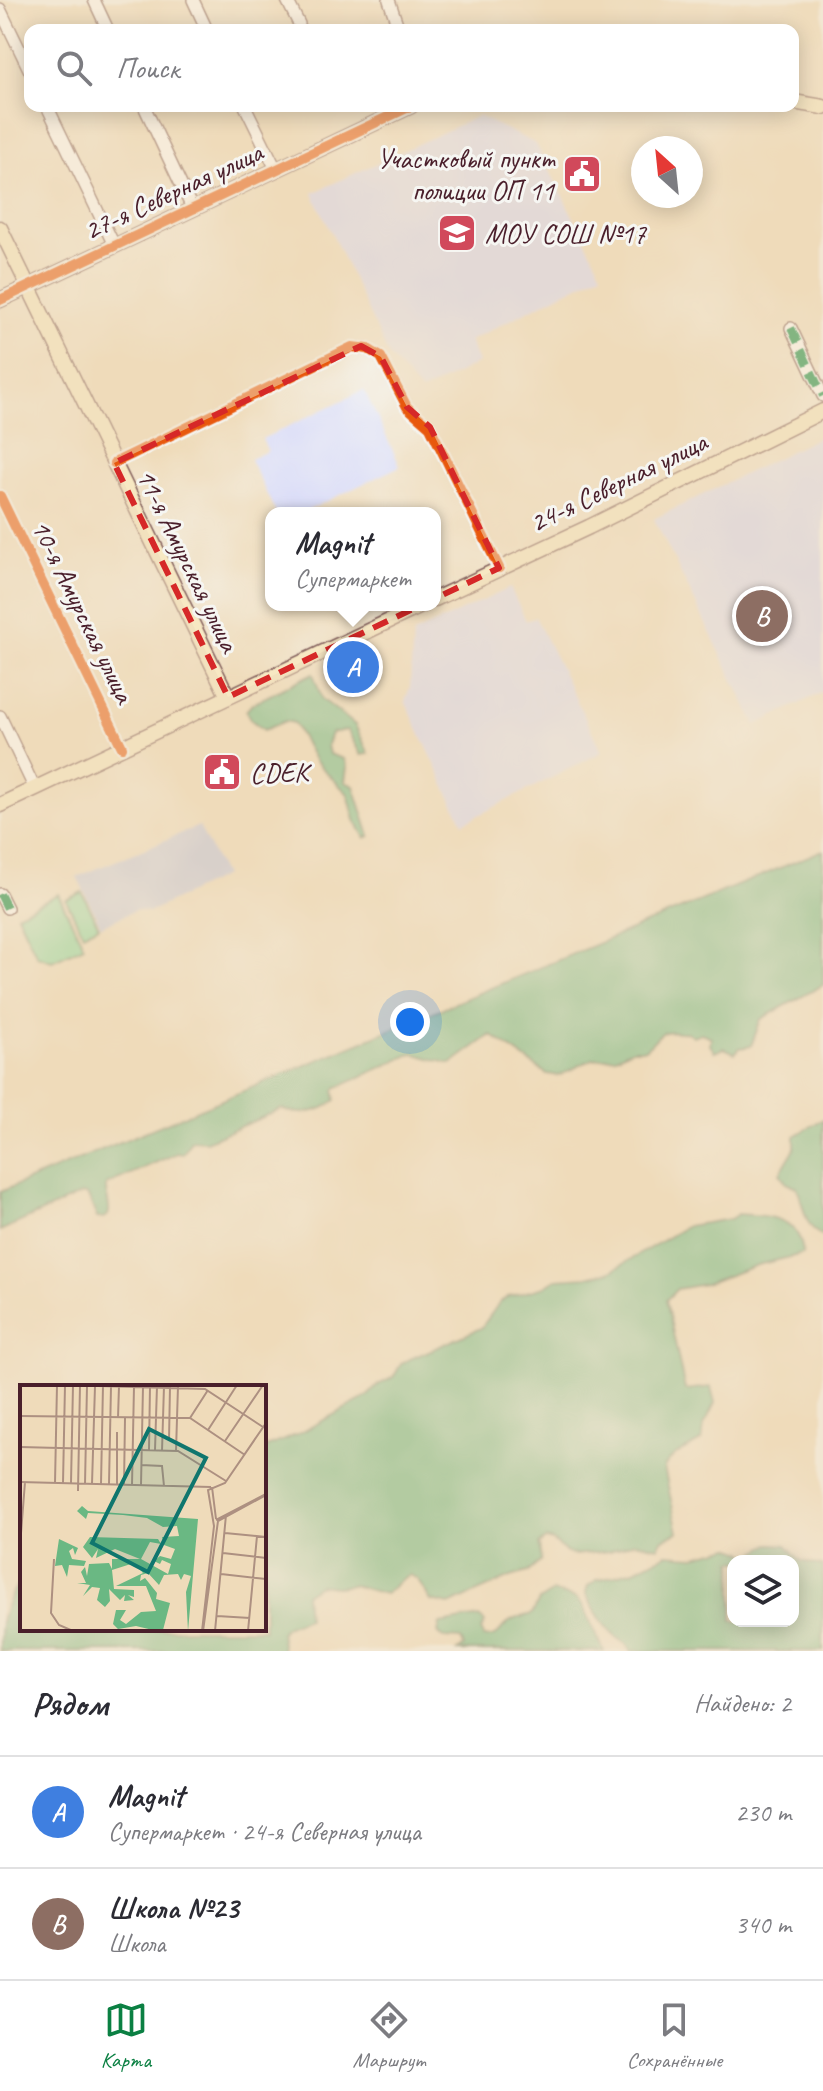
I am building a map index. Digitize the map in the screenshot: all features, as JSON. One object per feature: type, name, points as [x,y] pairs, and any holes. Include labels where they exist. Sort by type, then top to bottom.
[{"type":"street","points":[[94,0],[105,24]]},
{"type":"street","points":[[193,0],[204,24]]},
{"type":"street","points":[[287,0],[299,24]]},
{"type":"street","points":[[389,0],[397,24]]},
{"type":"street","points":[[0,9],[24,59]]},
{"type":"street","points":[[799,103],[823,107]]},
{"type":"street","points":[[50,112],[114,245]]},
{"type":"street","points":[[147,112],[192,208]]},
{"type":"street","points":[[248,112],[276,169]]},
{"type":"street","name":"27-я Северная улица","points":[[0,300],[398,112]]},
{"type":"street","name":"11-я Амурская улица","points":[[0,228],[228,697]]},
{"type":"street","points":[[791,328],[823,396]]},
{"type":"street","points":[[114,463],[352,347],[361,346],[381,357],[407,407],[430,427],[499,568]]},
{"type":"street","name":"24-я Северная улица","points":[[441,596],[823,411]]},
{"type":"street","name":"10-я Амурская улица","points":[[0,496],[122,747]]},
{"type":"street","points":[[0,805],[410,611]]},
{"type":"street","points":[[0,716],[35,789]]},
{"type":"street","points":[[0,894],[7,908]]},
{"type":"highlighted area","points":[[361,346],[381,357],[407,407],[430,427],[499,568],[228,697],[114,463]]},
{"type":"shaded area","name":"МОУ СОШ №17","points":[[478,116],[536,144],[602,273],[469,341],[478,363],[421,392],[389,356],[313,193]]},
{"type":"shaded area","points":[[364,390],[400,466],[315,507],[273,507],[250,459],[268,451],[262,439]]},
{"type":"shaded area","points":[[823,435],[823,692],[756,725],[654,519]]},
{"type":"shaded area","points":[[510,588],[526,621],[535,617],[602,752],[463,823],[405,701],[410,687],[413,634]]},
{"type":"shaded area","points":[[199,826],[224,876],[149,912],[136,910],[101,926],[77,877]]},
{"type":"green space","points":[[313,673],[322,699],[355,725],[369,754],[361,755],[347,730],[331,733],[327,745],[329,754],[344,759],[347,767],[345,782],[354,786],[370,836],[365,838],[355,820],[348,794],[314,760],[294,723],[285,721],[264,730],[250,719],[246,711],[252,704]]},
{"type":"green space","points":[[823,850],[823,985],[761,1019],[751,1046],[740,1048],[735,1053],[724,1048],[715,1052],[710,1045],[711,1037],[701,1033],[693,1036],[687,1032],[667,1032],[645,1049],[632,1049],[616,1057],[592,1059],[559,1076],[547,1074],[491,1035],[451,1064],[409,1055],[338,1087],[334,1090],[336,1100],[324,1108],[302,1113],[282,1109],[206,1141],[191,1140],[183,1154],[177,1153],[106,1185],[109,1212],[104,1218],[97,1218],[88,1196],[82,1194],[0,1231],[0,1192]]},
{"type":"green space","points":[[82,892],[99,926],[83,934],[66,900]]},
{"type":"green space","points":[[58,894],[84,946],[52,961],[37,956],[17,914]]},
{"type":"green space","points":[[823,1119],[823,1237],[811,1227],[797,1187],[786,1183],[780,1173],[795,1148],[795,1136]]},
{"type":"green space","points":[[738,1214],[780,1220],[796,1232],[803,1254],[757,1265],[705,1284],[677,1289],[666,1300],[685,1390],[711,1387],[715,1403],[704,1425],[702,1440],[675,1455],[664,1468],[678,1532],[663,1539],[658,1547],[634,1542],[610,1551],[575,1555],[545,1539],[539,1544],[541,1561],[528,1572],[449,1605],[431,1601],[417,1579],[410,1575],[384,1594],[352,1585],[319,1585],[305,1594],[307,1618],[285,1627],[280,1633],[283,1651],[0,1651],[3,1615],[20,1582],[20,1631],[266,1631],[266,1447],[296,1435],[367,1397],[378,1385],[394,1377],[401,1363],[481,1328],[500,1302],[508,1297],[541,1288],[556,1279],[587,1277],[611,1271],[687,1226],[730,1219]]},
{"type":"green space","points":[[770,1544],[786,1545],[795,1555],[751,1555]]},
{"type":"green space","points":[[730,1547],[751,1555],[727,1555],[727,1627],[799,1627],[799,1559],[823,1566],[823,1651],[631,1651],[611,1633],[586,1592],[588,1586],[597,1580],[634,1570],[667,1554],[695,1556]]},
{"type":"green space","points":[[553,1592],[576,1598],[582,1604],[604,1651],[458,1651],[464,1646],[461,1639],[444,1638],[438,1633],[440,1624],[479,1617],[485,1622],[481,1630],[483,1637],[493,1637],[511,1621],[532,1614],[539,1601]]},
{"type":"marked path","points":[[791,328],[823,396]]},
{"type":"marked path","points":[[0,894],[7,908]]},
{"type":"cycle path","points":[[0,300],[398,112]]},
{"type":"cycle path","points":[[114,463],[352,347],[368,349],[381,357],[407,407],[430,427],[499,568]]},
{"type":"cycle path","points":[[0,496],[122,747]]},
{"type":"place","name":"Участковый пункт полиции ОП 11","points":[[582,174]]},
{"type":"place","name":"МОУ СОШ №17","points":[[457,233]]},
{"type":"place","name":"Школа №23","points":[[762,616]]},
{"type":"place","name":"Magnit","points":[[353,667]]},
{"type":"place","name":"CDEK","points":[[222,772]]}]
